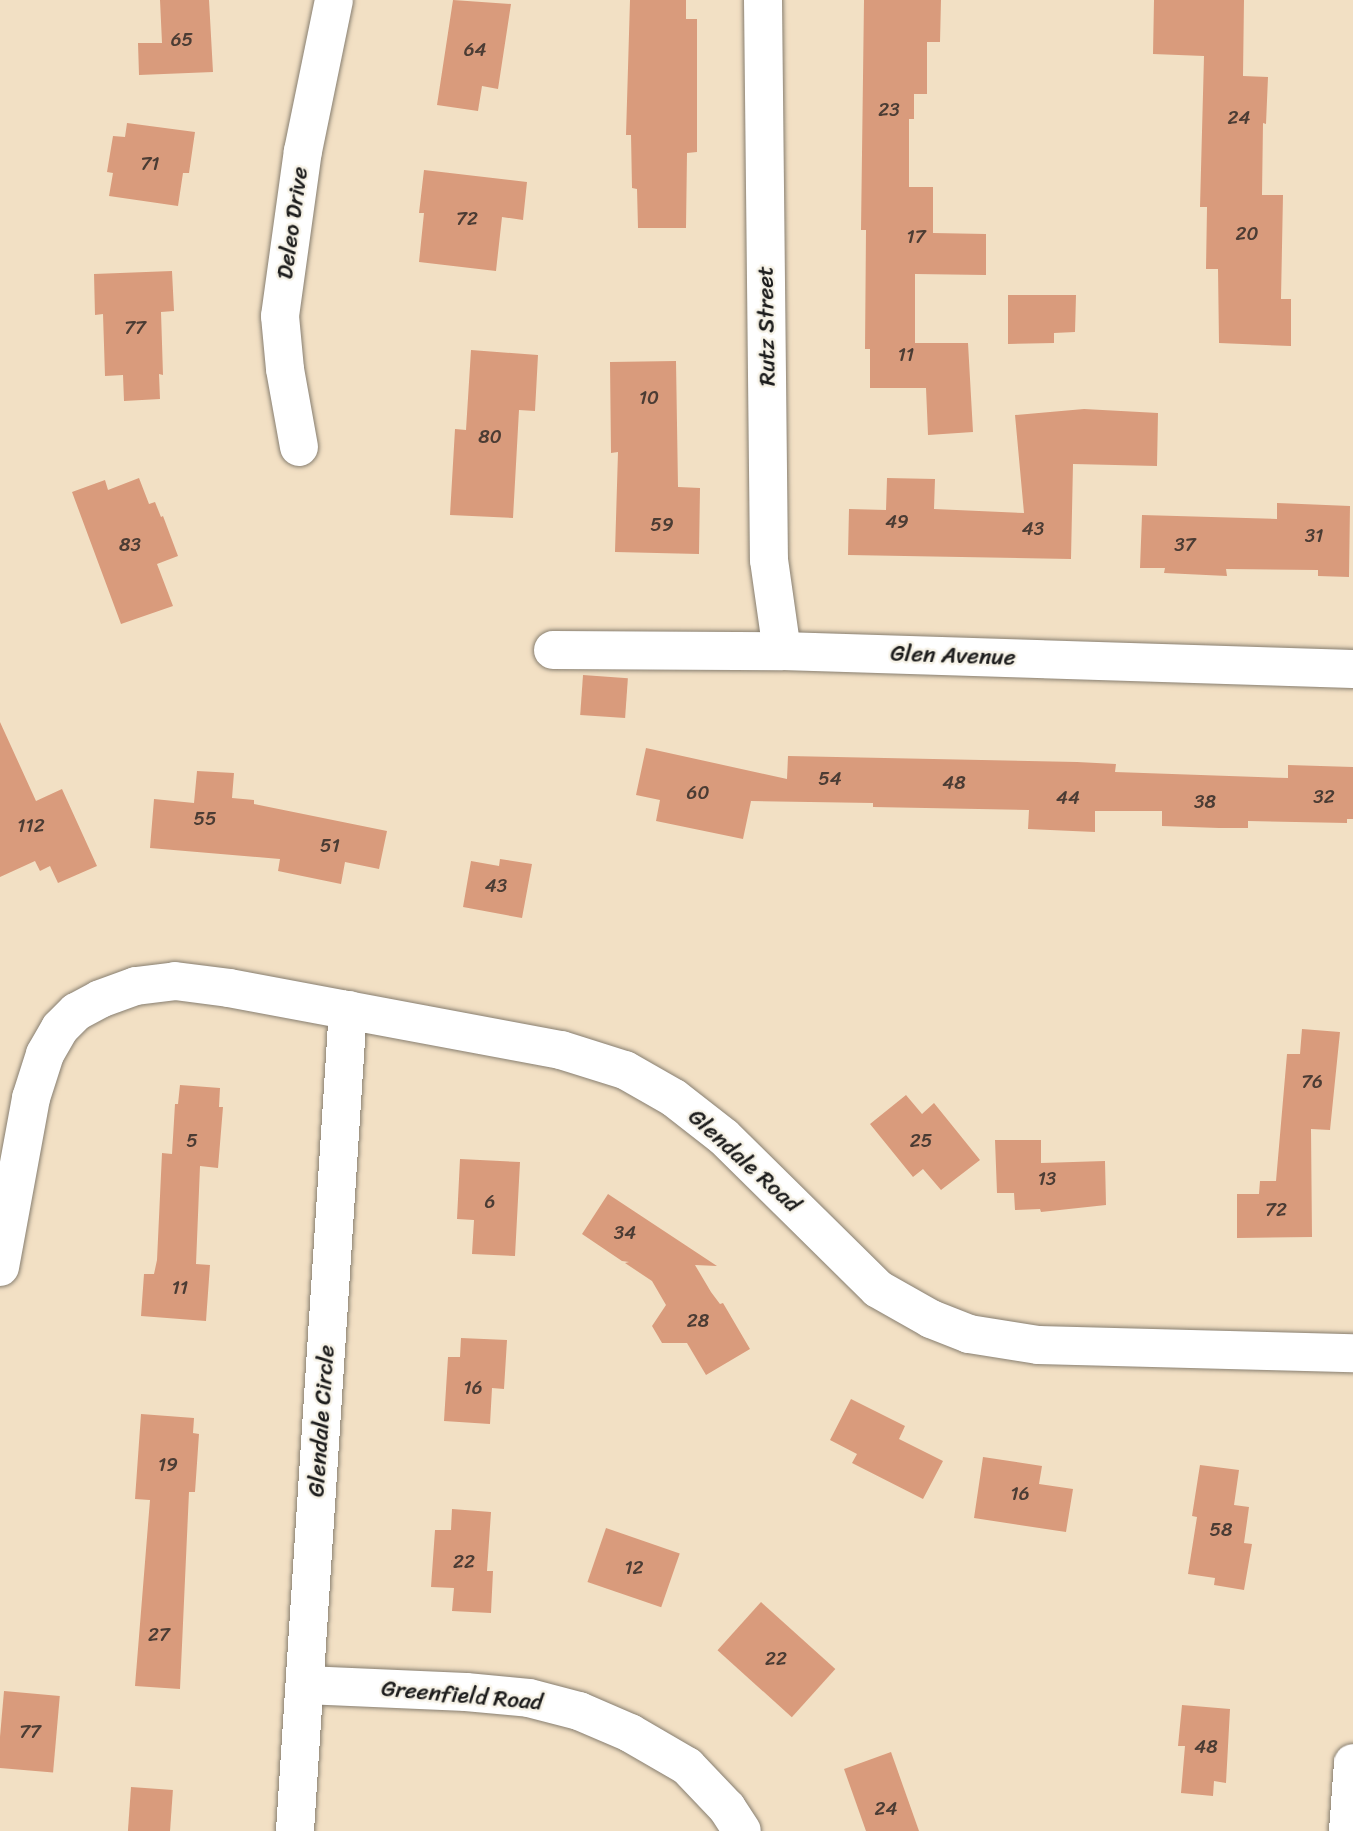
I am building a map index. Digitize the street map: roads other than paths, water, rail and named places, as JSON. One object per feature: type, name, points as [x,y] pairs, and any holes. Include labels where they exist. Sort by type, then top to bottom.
[{"type":"street","name":"Deleo Drive","points":[[299,447],[285,369],[280,316],[303,151],[334,0]]},
{"type":"street","name":"Rutz Street","points":[[763,0],[769,560],[782,651]]},
{"type":"street","name":"Glen Avenue","points":[[553,650],[782,651],[1353,669]]},
{"type":"street","name":"Glendale Road","points":[[0,1267],[30,1098],[45,1054],[60,1028],[76,1012],[100,999],[136,986],[175,981],[229,988],[561,1050],[625,1070],[674,1098],[724,1137],[878,1289],[931,1319],[969,1334],[1038,1345],[1353,1353]]},
{"type":"street","name":"Glendale Circle","points":[[295,1831],[348,1010]]},
{"type":"street","name":"Greenfield Road","points":[[305,1685],[466,1692],[529,1698],[579,1711],[631,1733],[687,1766],[727,1808],[742,1831]]},
{"type":"street","points":[[1348,1831],[1353,1763]]}]
